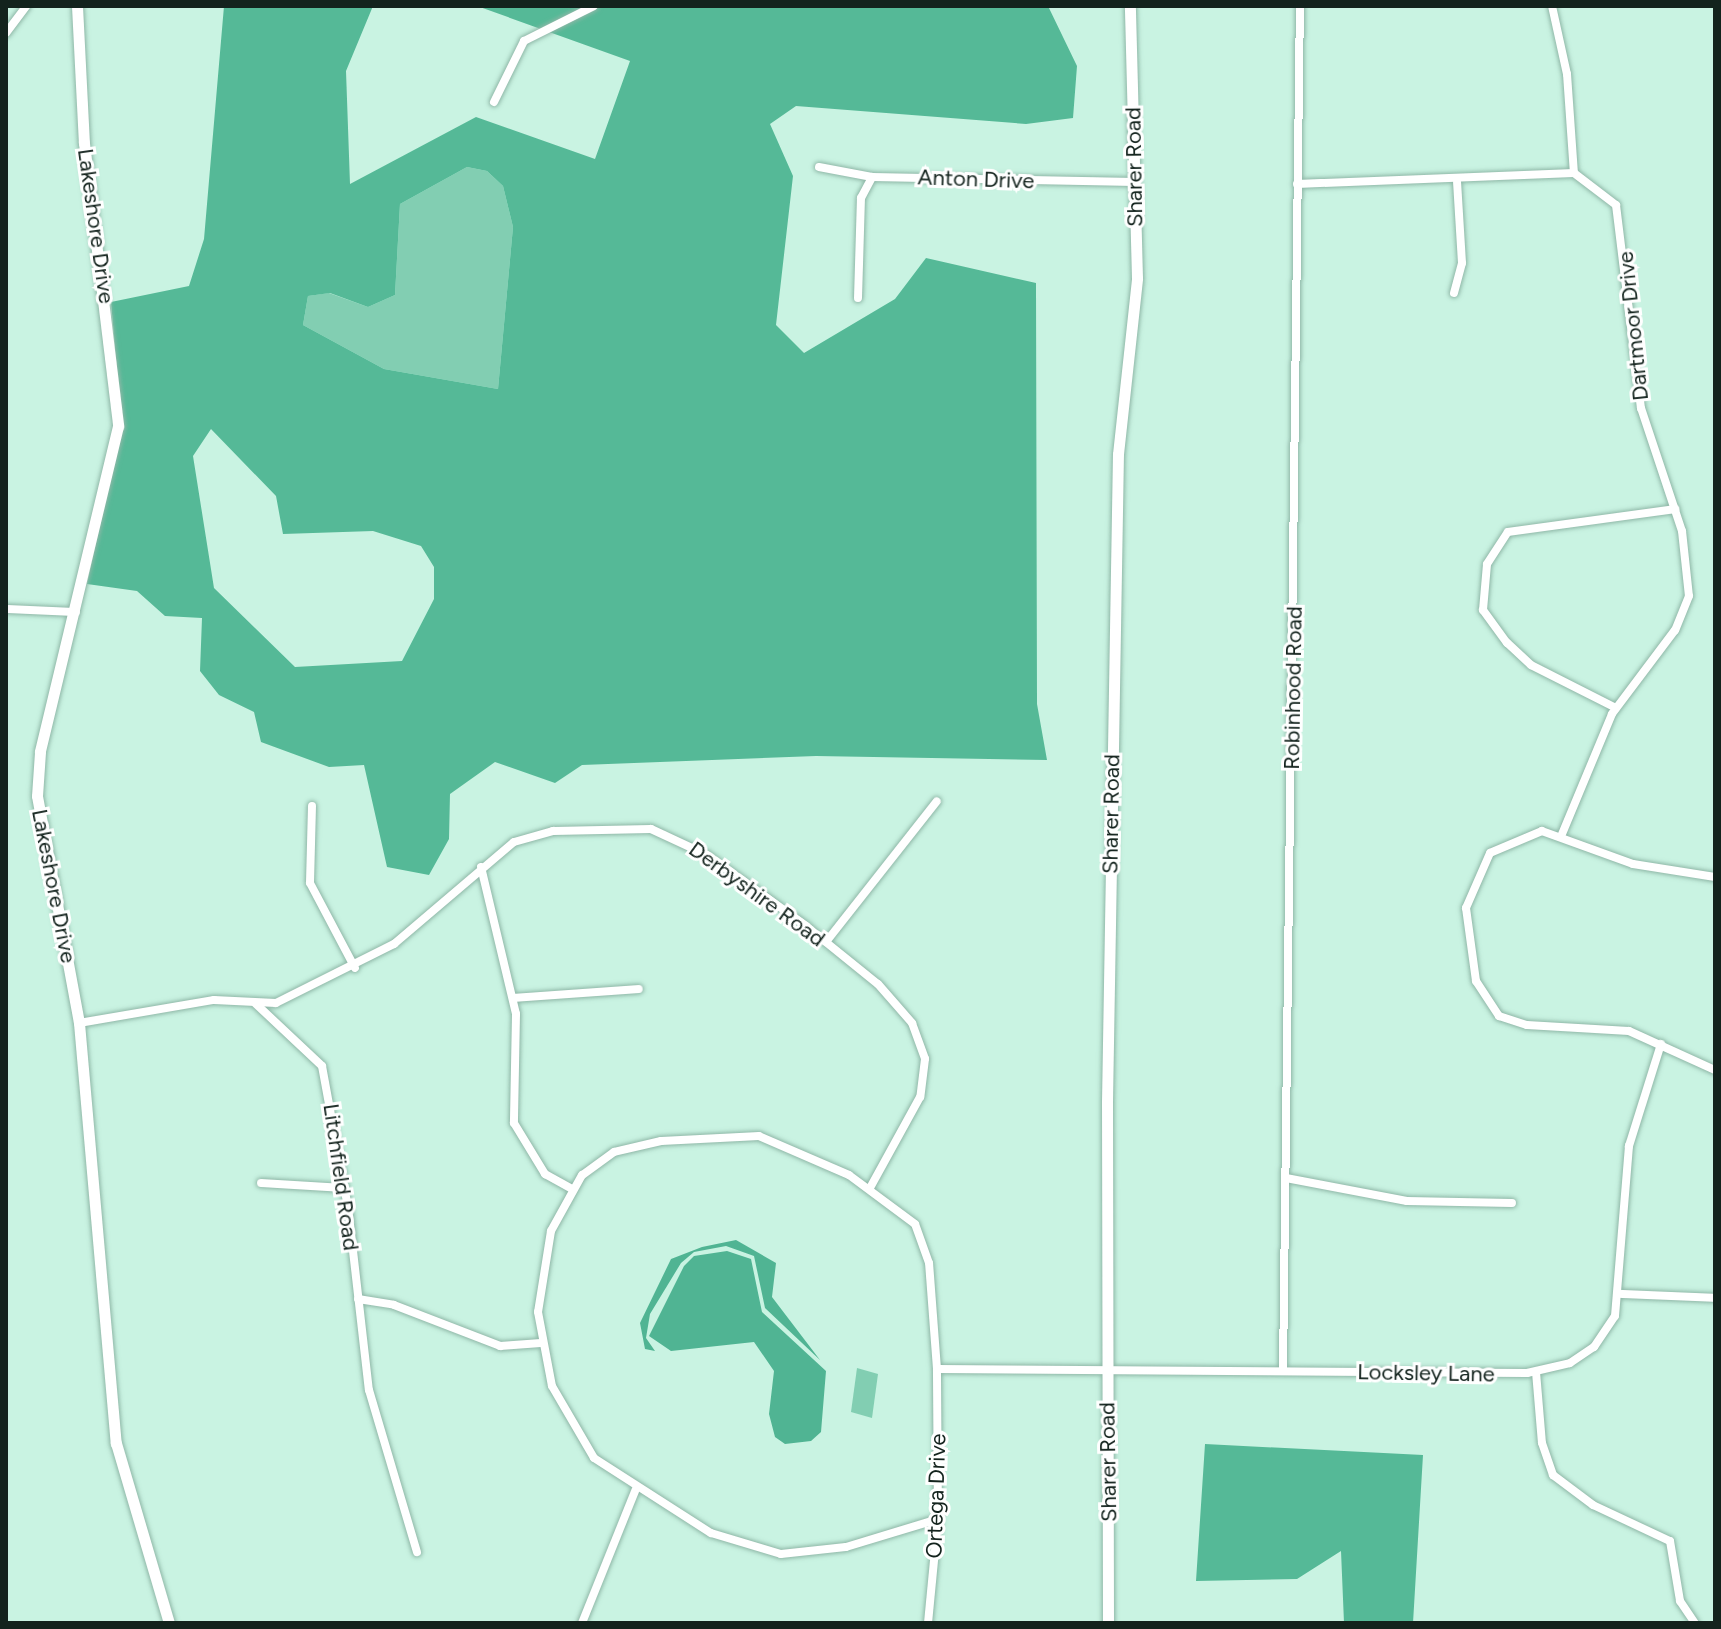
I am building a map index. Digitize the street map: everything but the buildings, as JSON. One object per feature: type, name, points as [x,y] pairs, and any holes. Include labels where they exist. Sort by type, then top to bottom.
[{"type":"street","points":[[6,33],[26,6]]},
{"type":"street","name":"Lakeshore Drive","points":[[77,6],[84,143],[118,426],[37,796],[79,1023],[116,1443],[169,1623]]},
{"type":"street","points":[[494,102],[524,41],[594,6]]},
{"type":"street","name":"Sharer Road","points":[[1108,1623],[1107,1369],[1118,469],[1137,278],[1130,6]]},
{"type":"street","name":"Robinhood Road","points":[[1283,1371],[1300,6]]},
{"type":"street","points":[[1297,184],[1457,182],[1574,173],[1567,74],[1552,6]]},
{"type":"street","name":"Anton Drive","points":[[819,167],[860,169],[872,177],[1135,182]]},
{"type":"street","name":"Dartmoor Drive","points":[[1562,834],[1616,708],[1687,606],[1675,509],[1641,408],[1620,217],[1606,193],[1574,173]]},
{"type":"street","points":[[858,298],[861,198],[872,177]]},
{"type":"street","points":[[1454,293],[1462,263],[1457,182]]},
{"type":"street","points":[[1616,708],[1539,669],[1502,637],[1483,610],[1487,564],[1508,532],[1675,509]]},
{"type":"street","points":[[6,609],[76,612]]},
{"type":"street","points":[[826,942],[937,801]]},
{"type":"street","points":[[312,806],[310,883],[355,968]]},
{"type":"street","name":"Derbyshire Road","points":[[255,1003],[276,1003],[355,968],[481,867],[528,835],[651,829],[707,855],[826,942],[905,1013],[925,1059],[916,1111],[870,1188]]},
{"type":"street","points":[[1715,877],[1633,864],[1562,834],[1542,831],[1502,843],[1468,891],[1480,996],[1499,1016],[1527,1025],[1629,1031],[1715,1070]]},
{"type":"street","points":[[481,867],[513,998],[514,1123],[545,1174],[572,1189],[541,1269],[541,1343],[580,1443],[636,1489],[711,1533],[781,1554],[846,1547],[938,1519]]},
{"type":"street","points":[[513,998],[639,989]]},
{"type":"street","points":[[79,1023],[214,1000],[255,1003]]},
{"type":"street","name":"Litchfield Road","points":[[255,1003],[322,1066],[344,1188],[369,1390],[417,1552]]},
{"type":"street","name":"Locksley Lane","points":[[937,1369],[1536,1372],[1594,1347],[1621,1294],[1625,1168],[1661,1044]]},
{"type":"street","name":"Ortega Drive","points":[[572,1189],[614,1152],[735,1134],[796,1147],[870,1188],[909,1217],[926,1246],[937,1369],[938,1519],[928,1623]]},
{"type":"street","points":[[1286,1178],[1407,1201],[1512,1203]]},
{"type":"street","points":[[261,1183],[344,1188]]},
{"type":"street","points":[[1621,1294],[1715,1298]]},
{"type":"street","points":[[358,1299],[394,1305],[500,1346],[541,1343]]},
{"type":"street","points":[[1536,1372],[1542,1443],[1553,1475],[1593,1505],[1670,1541],[1680,1601],[1695,1623]]},
{"type":"street","points":[[582,1623],[636,1489]]},
{"type":"shaded area","points":[[224,6],[373,6],[346,71],[350,184],[476,117],[595,159],[630,61],[477,6],[1048,6],[1077,66],[1073,118],[1026,124],[796,106],[770,124],[793,176],[776,325],[804,353],[895,299],[926,258],[1036,283],[1037,704],[1047,760],[816,756],[582,765],[555,783],[495,762],[450,794],[449,839],[429,875],[387,867],[364,765],[329,767],[261,742],[254,712],[219,695],[200,671],[202,618],[165,616],[137,591],[87,584],[122,426],[111,302],[189,286],[204,239]],"holes":[[[467,167],[487,171],[503,186],[513,227],[498,389],[384,369],[303,325],[308,296],[330,293],[368,307],[395,295],[400,204]],[[211,429],[276,496],[283,534],[373,531],[421,546],[434,567],[434,599],[402,661],[295,667],[214,588],[193,456]]]},
{"type":"shaded area","points":[[467,167],[487,171],[503,186],[513,227],[498,389],[384,369],[303,325],[308,296],[329,293],[368,307],[395,295],[400,204]]},
{"type":"shaded area","points":[[736,1240],[776,1263],[772,1297],[820,1360],[765,1308],[754,1256],[726,1246],[694,1252],[681,1263],[650,1314],[646,1338],[655,1351],[645,1349],[640,1323],[671,1259],[702,1247]]},
{"type":"shaded area","points":[[727,1251],[751,1259],[762,1312],[826,1371],[821,1432],[811,1441],[785,1444],[775,1437],[769,1414],[774,1371],[754,1342],[671,1351],[649,1336],[684,1266],[694,1256]]},
{"type":"shaded area","points":[[857,1368],[878,1374],[872,1418],[851,1412]]},
{"type":"shaded area","points":[[1205,1444],[1423,1455],[1413,1623],[1344,1623],[1341,1551],[1297,1579],[1196,1581]]}]
